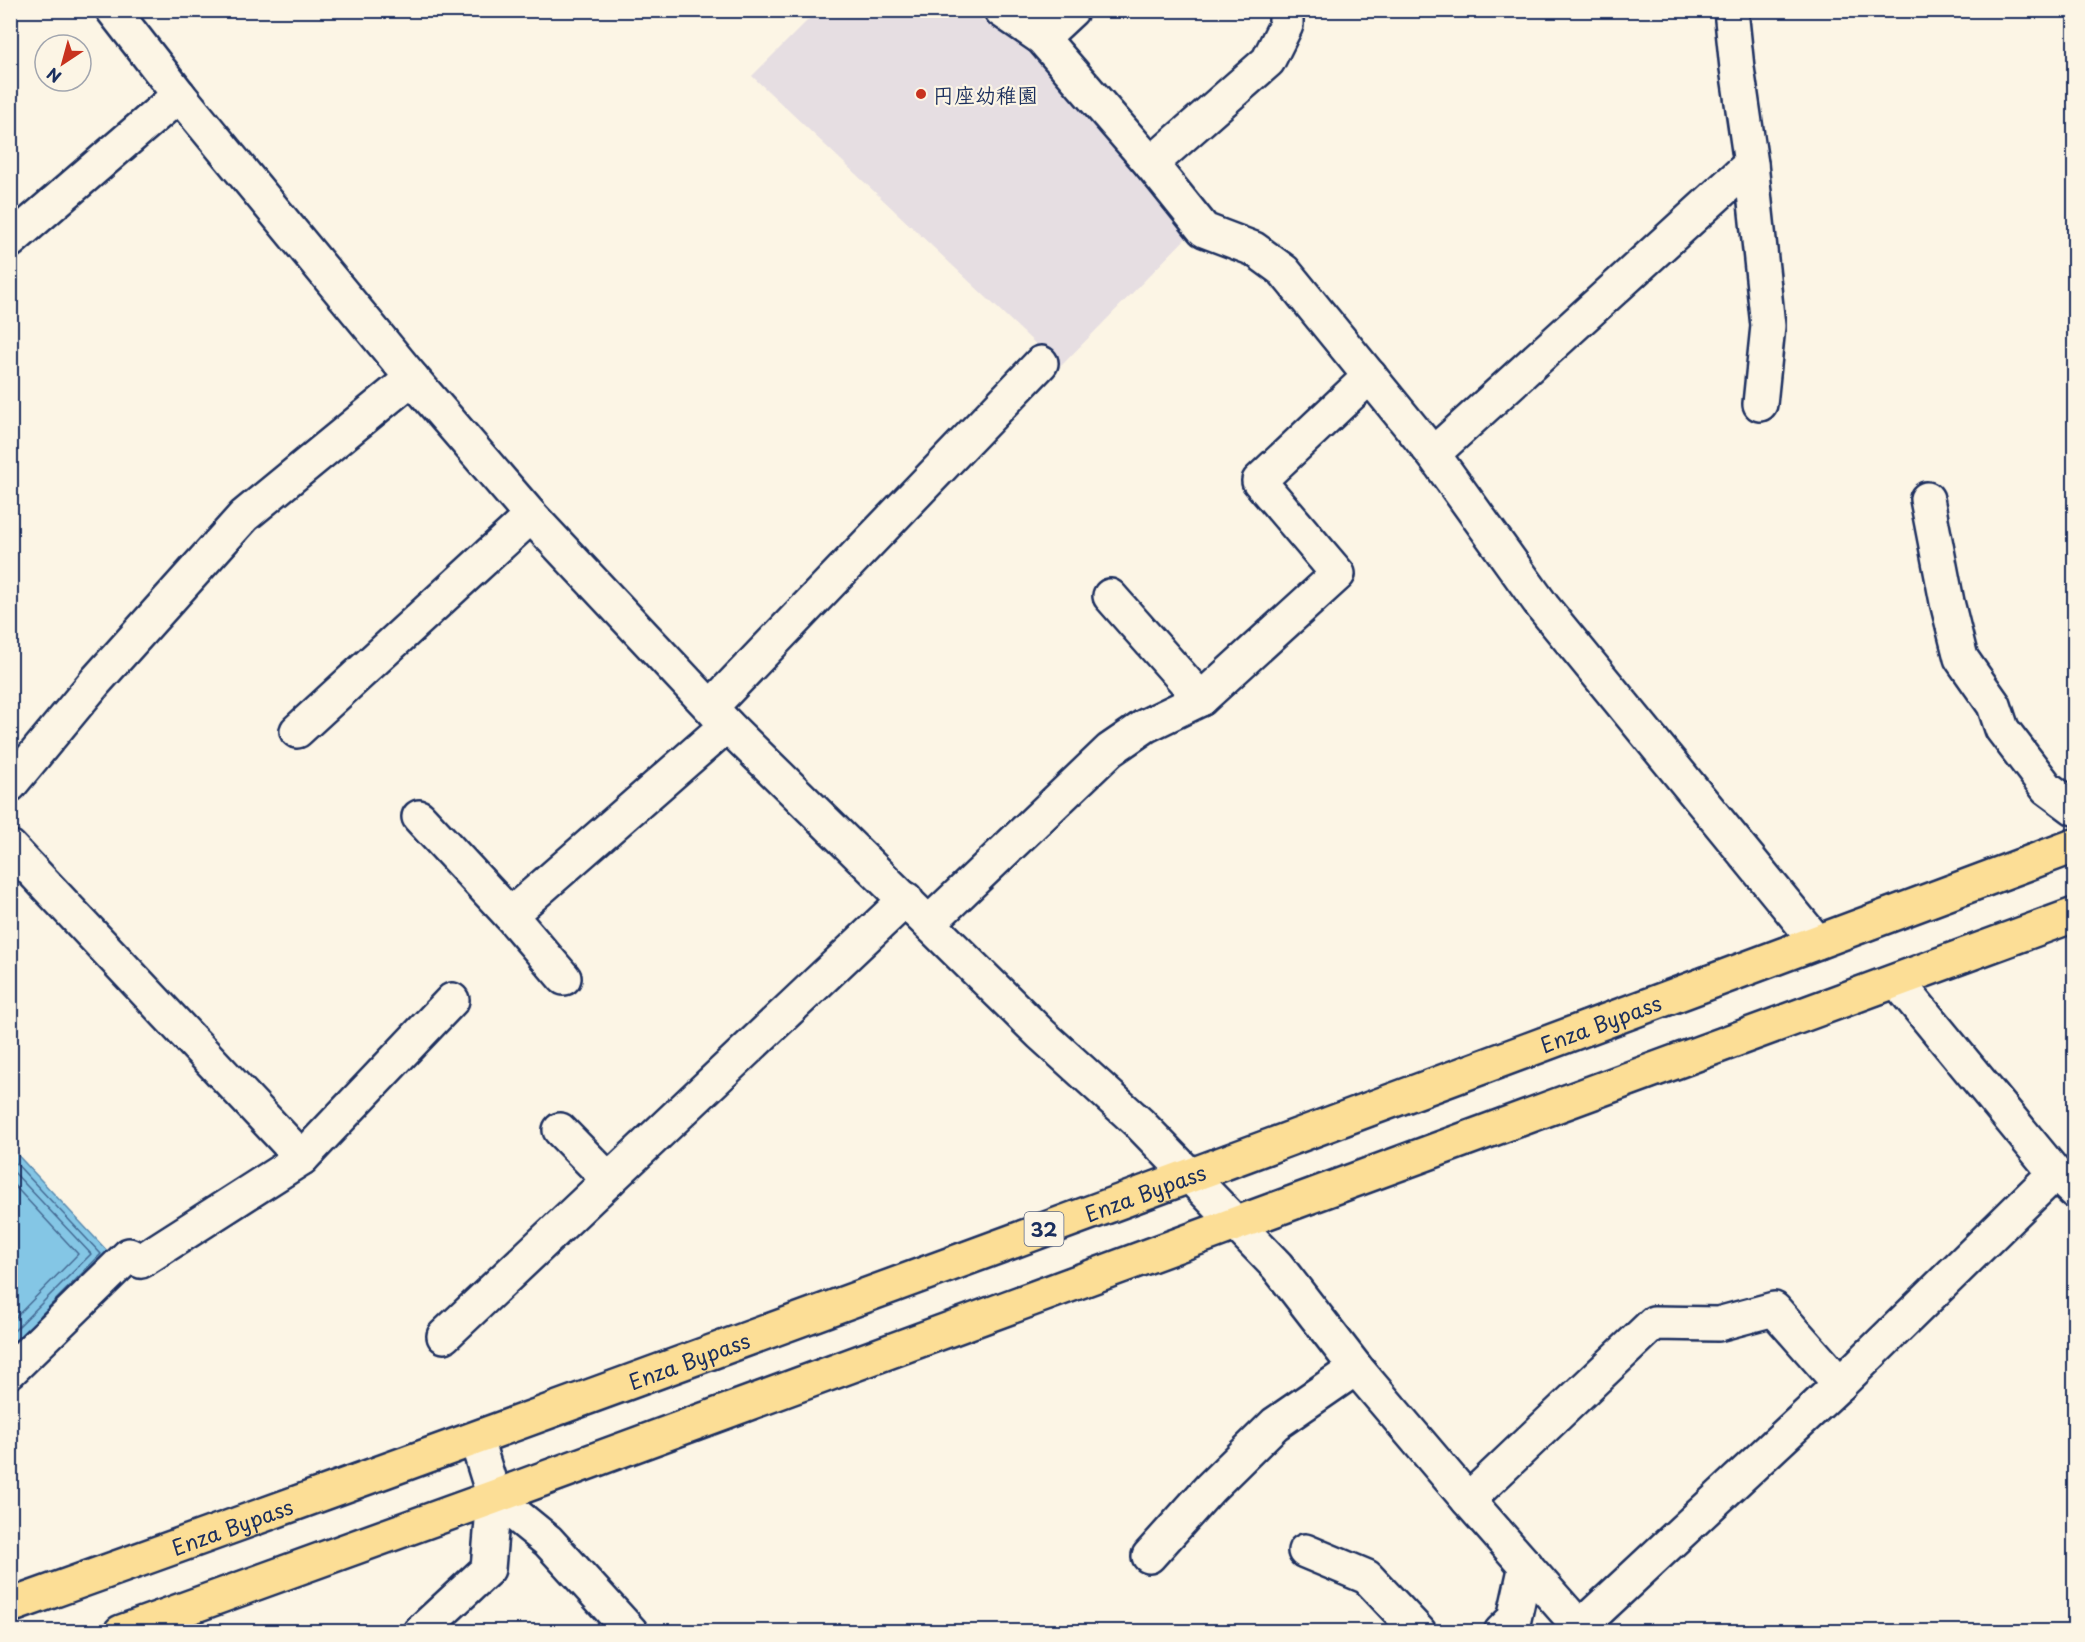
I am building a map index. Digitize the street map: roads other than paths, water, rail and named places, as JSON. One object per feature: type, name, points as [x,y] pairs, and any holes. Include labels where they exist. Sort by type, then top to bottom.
[{"type":"highway","name":"Enza Bypass","points":[[10,1606],[476,1439],[2074,846]]},
{"type":"highway","points":[[121,1632],[494,1497],[2074,915]]},
{"type":"street","points":[[113,10],[179,95],[411,378],[531,516],[719,716],[1041,1035],[1139,1123],[1277,1266],[1356,1368],[1582,1629],[1840,1384],[2065,1182],[1897,981]]},
{"type":"street","points":[[1001,10],[1042,38],[1151,164],[1204,230],[1254,249],[1284,271],[1433,454],[1543,606],[1817,942]]},
{"type":"street","points":[[1042,38],[1072,10]]},
{"type":"street","points":[[1151,164],[1268,61],[1286,25],[1286,10]]},
{"type":"street","points":[[1731,10],[1737,68],[1752,165],[1768,326],[1760,404]]},
{"type":"street","points":[[10,241],[179,95]]},
{"type":"street","points":[[1433,454],[1752,165]]},
{"type":"street","points":[[510,915],[719,716],[1041,363]]},
{"type":"street","points":[[929,923],[1110,750],[1145,726],[1201,699],[1338,574],[1259,481],[1370,376]]},
{"type":"street","points":[[10,785],[96,681],[244,516],[411,378]]},
{"type":"street","points":[[1927,499],[1947,602],[1961,658],[1994,705],[2002,729],[2047,788],[2074,808]]},
{"type":"street","points":[[297,731],[531,516]]},
{"type":"street","points":[[1110,596],[1201,699]]},
{"type":"street","points":[[419,817],[510,915],[564,978]]},
{"type":"street","points":[[10,847],[302,1158]]},
{"type":"street","points":[[444,1336],[906,899]]},
{"type":"street","points":[[10,1371],[129,1255],[141,1261],[302,1158],[452,1000]]},
{"type":"street","points":[[560,1130],[609,1180]]},
{"type":"street","points":[[1468,1500],[1654,1323],[1718,1324],[1774,1308],[1840,1384]]},
{"type":"street","points":[[1149,1556],[1210,1488],[1275,1424],[1356,1368]]},
{"type":"street","points":[[420,1632],[488,1569],[494,1497],[476,1439]]},
{"type":"street","points":[[494,1497],[548,1541],[632,1632]]},
{"type":"street","points":[[1305,1551],[1366,1577],[1419,1632]]},
{"type":"street","points":[[1501,1632],[1514,1619],[1526,1565]]},
{"type":"water","points":[[11,1148],[111,1255],[11,1354]]},
{"type":"place","name":"円座幼稚園","points":[[921,94]]}]
